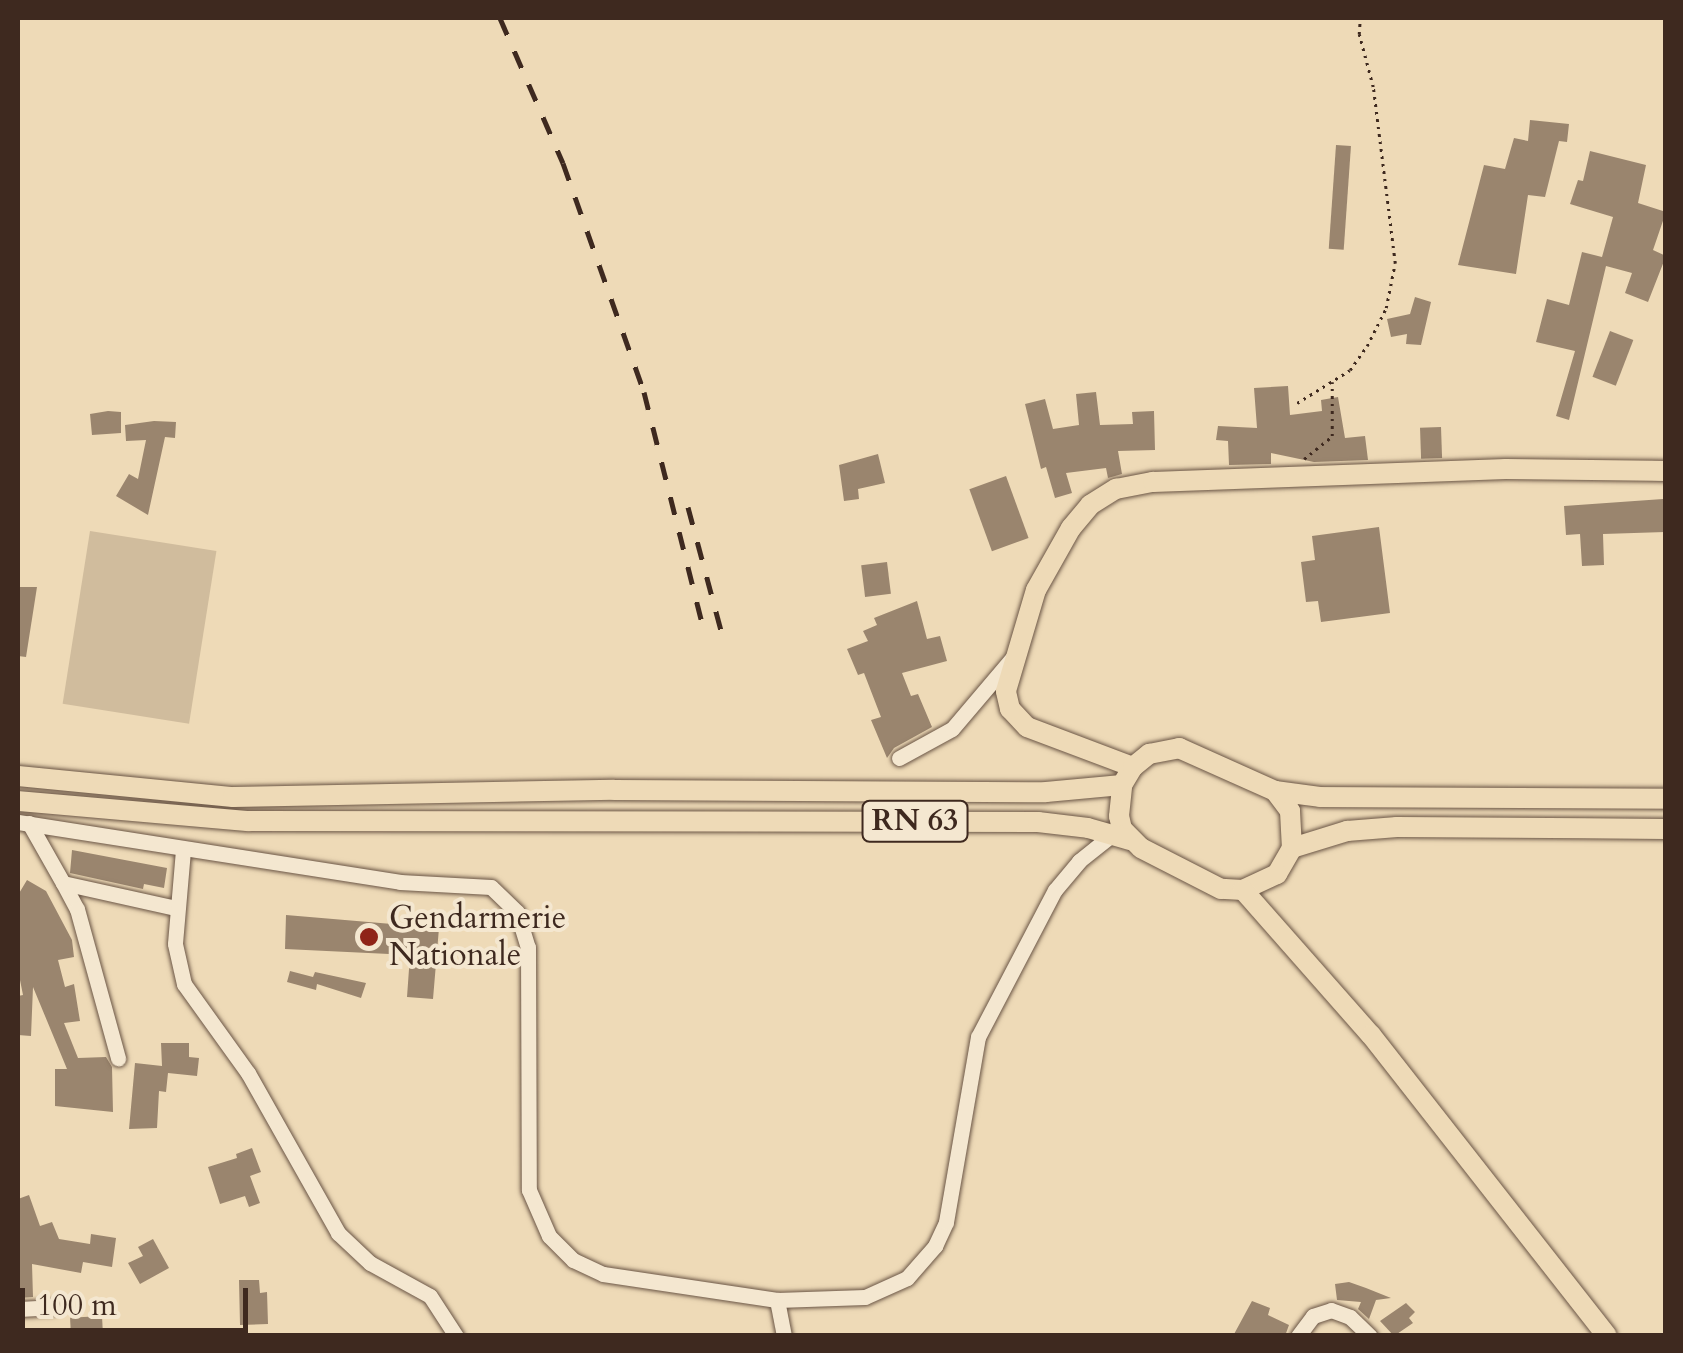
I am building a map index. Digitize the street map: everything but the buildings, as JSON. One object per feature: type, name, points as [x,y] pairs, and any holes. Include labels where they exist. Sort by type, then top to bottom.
[{"type":"main road","points":[[1128,776],[1020,722],[1010,708],[1006,691],[1036,590],[1071,528],[1090,506],[1116,489],[1153,482],[1506,469],[1666,471]]},
{"type":"main road","points":[[1275,791],[1290,811],[1292,848],[1277,874],[1243,890],[1221,888],[1121,837],[1119,816],[1128,776],[1150,754],[1179,748],[1275,791],[1365,799],[1666,799]]},
{"type":"main road","points":[[20,782],[233,797],[614,790],[1046,792],[1128,776]]},
{"type":"main road","points":[[1365,799],[1366,828]]},
{"type":"main road","name":"RN 63","points":[[18,801],[248,821],[1038,822],[1121,837]]},
{"type":"main road","points":[[1292,848],[1366,828],[1666,829]]},
{"type":"main road","points":[[1243,890],[1371,1034],[1606,1336]]},
{"type":"street","points":[[899,758],[952,729],[1017,652]]},
{"type":"street","points":[[23,823],[400,882],[490,887],[509,901],[528,948],[530,1190],[549,1236],[573,1260],[604,1274],[777,1300],[865,1297],[906,1278],[935,1246],[946,1222],[978,1037],[1055,890],[1079,860],[1121,837]]},
{"type":"street","points":[[23,823],[77,909],[118,1058]]},
{"type":"street","points":[[183,850],[176,908],[176,956],[184,984],[248,1073],[328,1220],[370,1262],[430,1296],[456,1336]]},
{"type":"street","points":[[63,884],[176,908]]},
{"type":"street","points":[[777,1300],[784,1336]]},
{"type":"street","points":[[18,1309],[52,1307]]},
{"type":"street","points":[[1298,1336],[1312,1316],[1332,1310],[1350,1317],[1370,1336]]},
{"type":"path","points":[[1297,402],[1350,370],[1367,346],[1386,308],[1396,262],[1373,87],[1359,34],[1360,18]]},
{"type":"path","points":[[1304,477],[1304,456],[1332,436],[1332,381]]},
{"type":"shaded area","points":[[90,531],[216,551],[189,724],[63,704]]},
{"type":"railway","points":[[500,18],[563,163],[644,392],[705,634]]},
{"type":"railway","points":[[688,507],[722,634]]},
{"type":"place","name":"Gendarmerie Nationale","points":[[369,937]]}]
